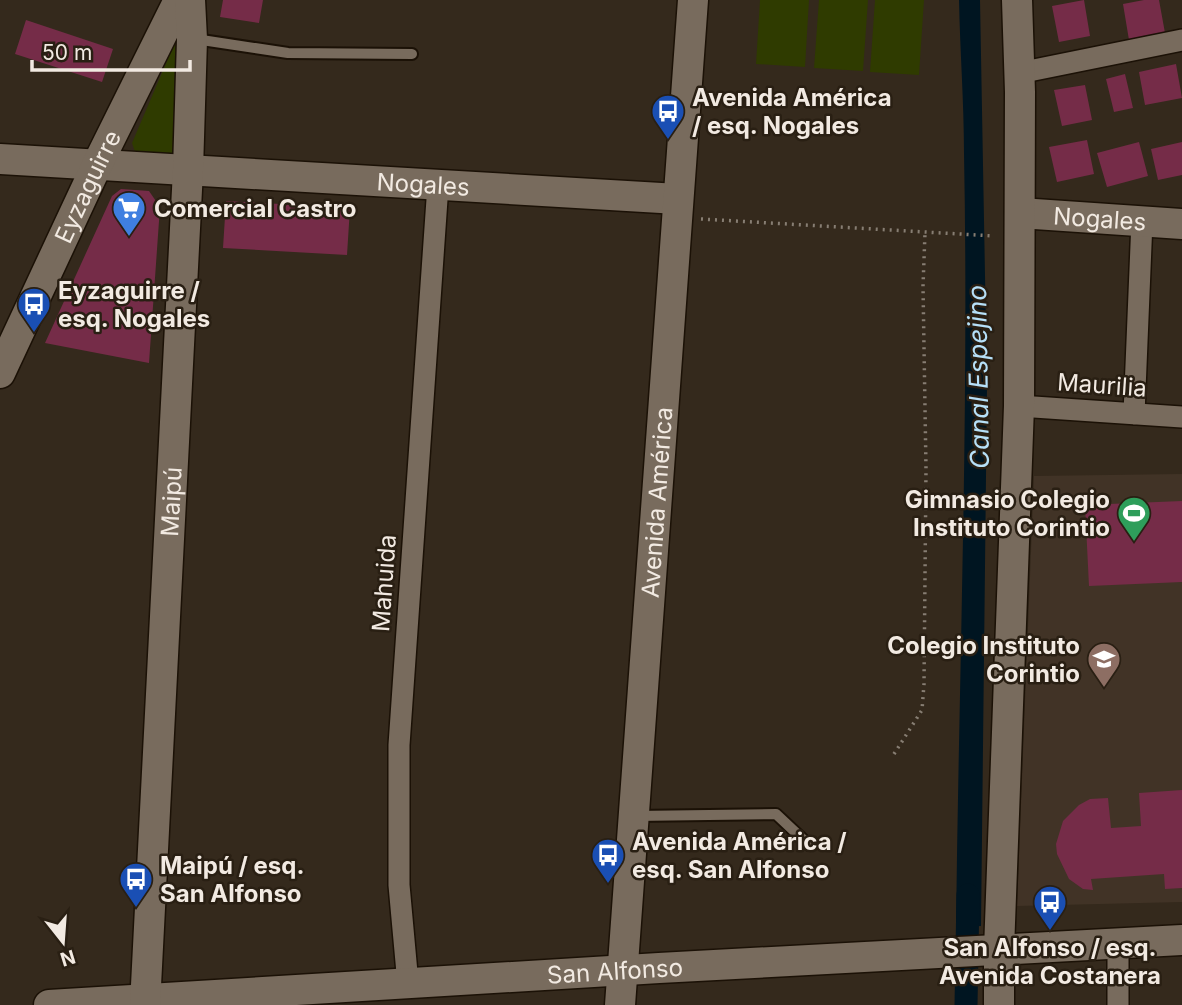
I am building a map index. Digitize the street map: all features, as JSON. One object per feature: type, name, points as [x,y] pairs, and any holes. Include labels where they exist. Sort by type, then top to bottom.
[{"type":"street","name":"Eyzaguirre","points":[[0,373],[97,164],[179,0]]},
{"type":"street","name":"Maipú","points":[[146,1003],[188,170],[192,39],[190,0]]},
{"type":"street","name":"Avenida América","points":[[620,1005],[693,0]]},
{"type":"street","points":[[999,1005],[989,951],[1002,916],[1019,406],[1017,0]]},
{"type":"street","points":[[1019,73],[1182,40]]},
{"type":"street","name":"Nogales","points":[[0,159],[438,185],[678,208]]},
{"type":"street","name":"Mahuida","points":[[408,984],[399,885],[399,745],[438,185]]},
{"type":"street","name":"Nogales","points":[[1020,213],[1182,224]]},
{"type":"street","points":[[1133,414],[1142,221]]},
{"type":"street","name":"Maurilia","points":[[1019,406],[1182,417]]},
{"type":"street","name":"San Alfonso","points":[[49,1005],[146,1003],[408,984],[1182,940]]},
{"type":"street","points":[[1118,944],[1118,1005]]},
{"type":"lane","points":[[192,39],[288,53],[412,54]]},
{"type":"lane","points":[[633,816],[776,814],[809,845]]},
{"type":"path","points":[[678,208],[925,233],[992,236]]},
{"type":"path","points":[[894,754],[922,710],[924,684],[925,233]]},
{"type":"shaded area","name":"Colegio Instituto Corintio","points":[[1182,474],[1182,902],[1017,906],[1034,476]]},
{"type":"green space","points":[[760,0],[809,0],[805,67],[756,64]]},
{"type":"green space","points":[[819,0],[868,0],[863,71],[814,68]]},
{"type":"green space","points":[[875,0],[924,0],[919,75],[870,72]]},
{"type":"green space","points":[[178,43],[175,157],[136,155],[132,143],[173,47]]},
{"type":"water","points":[[959,0],[980,0],[987,386],[981,926],[956,927],[965,346],[964,134]]},
{"type":"building","points":[[223,0],[263,0],[259,23],[220,17]]},
{"type":"building","points":[[1084,0],[1090,36],[1059,42],[1052,6]]},
{"type":"building","points":[[1159,0],[1165,33],[1129,40],[1123,4]]},
{"type":"building","points":[[26,20],[113,49],[102,82],[15,54]]},
{"type":"building","points":[[1176,64],[1182,98],[1145,105],[1139,72]]},
{"type":"building","points":[[1125,74],[1133,108],[1114,112],[1106,79]]},
{"type":"building","points":[[1085,85],[1092,120],[1062,126],[1054,90]]},
{"type":"building","points":[[1087,140],[1094,174],[1057,182],[1049,147]]},
{"type":"building","points":[[1139,142],[1148,176],[1107,187],[1097,153]]},
{"type":"building","points":[[1182,142],[1182,175],[1158,180],[1151,149]]},
{"type":"building","points":[[121,189],[149,191],[160,207],[149,363],[45,343],[112,196]]},
{"type":"building","points":[[226,201],[350,208],[347,255],[223,248]]},
{"type":"building","name":"Gimnasio Colegio Instituto Corintio","points":[[1182,501],[1182,582],[1089,586],[1085,505]]},
{"type":"building","points":[[1182,790],[1182,888],[1165,889],[1164,874],[1091,879],[1093,890],[1083,889],[1069,879],[1057,854],[1056,844],[1063,821],[1079,805],[1090,799],[1108,798],[1111,828],[1141,826],[1139,793]]},
{"type":"waterway","name":"Canal Espejino","points":[[966,1005],[968,895]]},
{"type":"place","name":"Avenida América / esq. Nogales","points":[[668,141]]},
{"type":"place","name":"Comercial Castro","points":[[129,238]]},
{"type":"place","name":"Eyzaguirre / esq. Nogales","points":[[34,334]]},
{"type":"place","name":"Gimnasio Colegio Instituto Corintio","points":[[1134,543]]},
{"type":"place","name":"Colegio Instituto Corintio","points":[[1104,689]]},
{"type":"place","name":"Avenida América / esq. San Alfonso","points":[[608,885]]},
{"type":"place","name":"Maipú / esq. San Alfonso","points":[[136,909]]},
{"type":"place","name":"San Alfonso / esq. Avenida Costanera","points":[[1050,932]]}]
